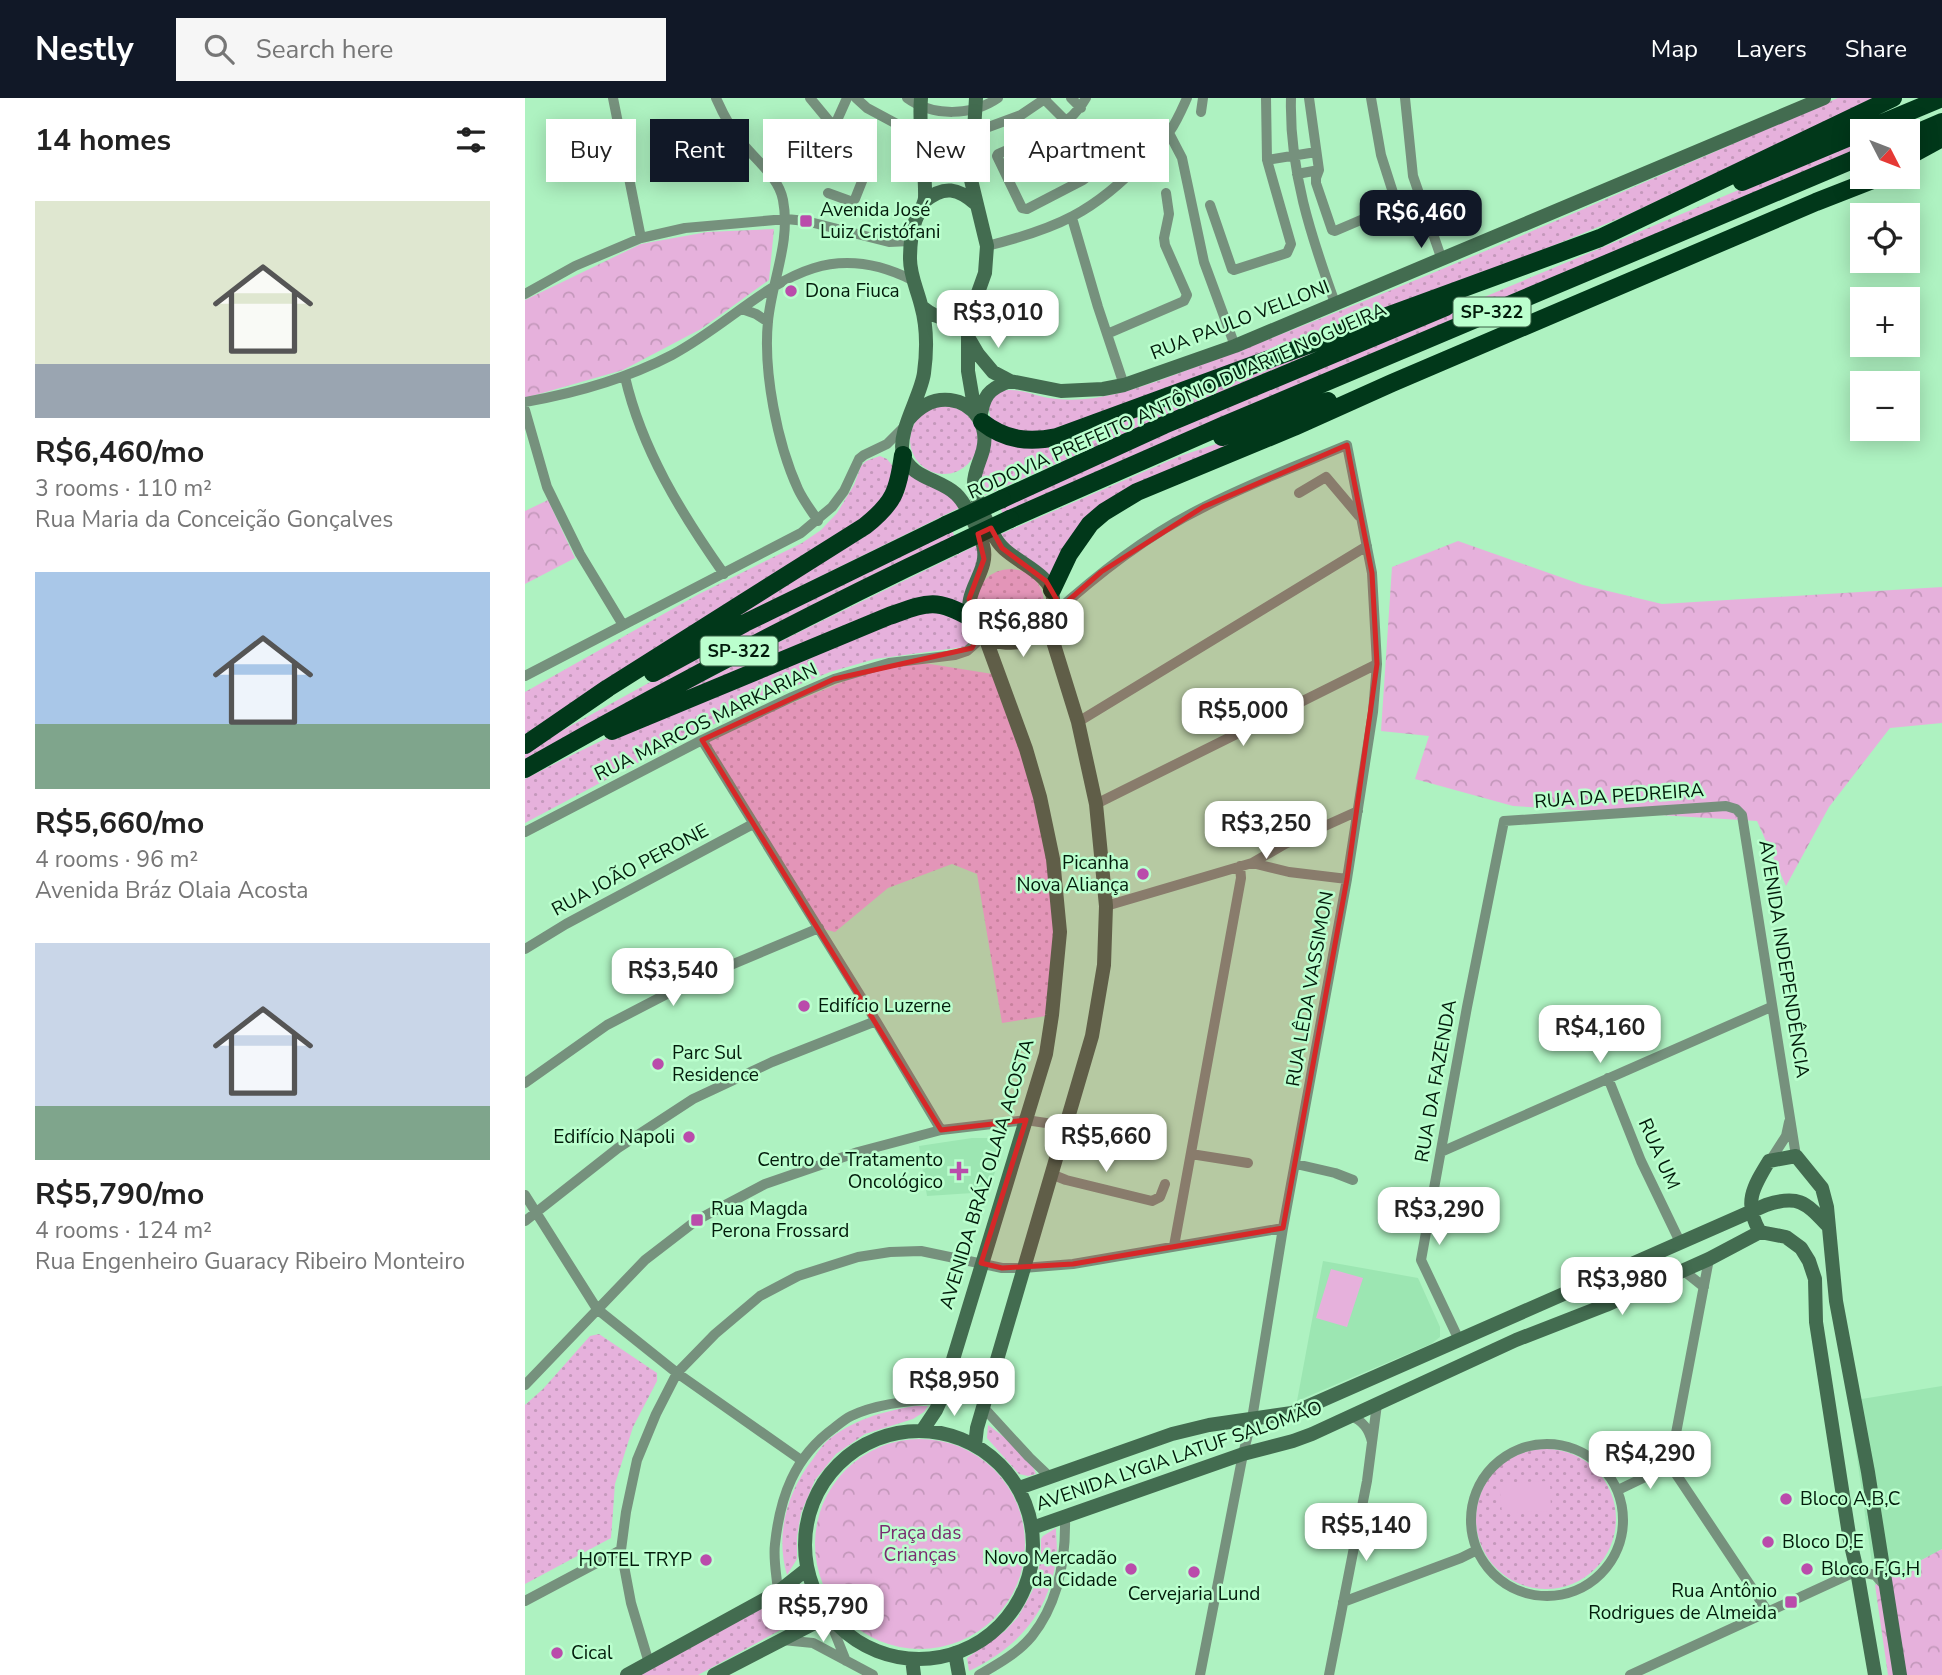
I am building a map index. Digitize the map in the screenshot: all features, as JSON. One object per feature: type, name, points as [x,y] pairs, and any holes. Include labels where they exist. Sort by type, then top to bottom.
[{"type":"highway","points":[[979,418],[992,430],[1020,440],[1057,437],[1600,238],[1893,98]]},
{"type":"highway","name":"RODOVIA PREFEITO ANTÔNIO DUARTE NOGUEIRA","points":[[1891,119],[1942,98]]},
{"type":"highway","points":[[1920,131],[1942,122]]},
{"type":"highway","name":"RODOVIA PREFEITO ANTÔNIO DUARTE NOGUEIRA","points":[[525,745],[609,696],[745,624],[1002,499],[1164,425],[1486,290],[1600,238],[1850,136]]},
{"type":"highway","points":[[1920,151],[1942,138]]},
{"type":"highway","points":[[1920,161],[1942,152]]},
{"type":"highway","name":"RODOVIA PREFEITO ANTÔNIO DUARTE NOGUEIRA","points":[[527,768],[726,658],[870,585],[1010,519],[1221,426],[1850,161]]},
{"type":"highway","points":[[1816,202],[1850,186]]},
{"type":"highway","points":[[1052,590],[1079,539],[1097,518],[1123,499],[1850,189]]},
{"type":"highway","points":[[1122,471],[1349,394],[1392,383]]},
{"type":"highway","points":[[525,745],[608,688],[865,526],[894,496],[899,484],[903,455]]},
{"type":"highway","points":[[527,768],[693,696],[922,604],[944,605],[979,629]]},
{"type":"main road","name":"RUA PAULO VELLONI","points":[[968,337],[993,372],[1010,381],[1061,391],[1124,385],[1235,346],[1824,98]]},
{"type":"main road","points":[[924,182],[925,201]]},
{"type":"main road","points":[[971,182],[987,246],[985,273],[975,301],[968,337],[968,372],[984,449],[974,477],[974,489],[1002,548],[1041,575],[1052,590],[1053,606],[1049,619],[1039,631],[1015,643],[1002,643],[979,629],[969,610],[971,591],[984,559],[983,546],[962,500],[948,487],[917,473],[903,455],[902,440],[924,376],[926,344],[922,307],[912,280],[909,261],[915,220],[925,201],[934,194],[953,190],[966,195],[976,204]]},
{"type":"main road","points":[[922,307],[934,317],[948,319],[963,315],[975,301]]},
{"type":"main road","points":[[979,418],[987,395],[996,387],[1010,381]]},
{"type":"main road","points":[[908,421],[916,411],[935,400],[957,401],[967,405],[979,418]]},
{"type":"main road","points":[[975,1445],[977,1428],[1093,1029],[1104,965],[1106,906],[1096,804],[1078,722],[1049,619]]},
{"type":"main road","name":"AVENIDA BRÁZ OLAIA ACOSTA","points":[[922,1431],[941,1399],[1046,1054],[1060,932],[1053,859],[1040,797],[1026,749],[979,629]]},
{"type":"main road","points":[[1875,1675],[1850,1541],[1816,1322],[1815,1279],[1801,1248],[1786,1237],[1760,1232],[1751,1211],[1752,1196],[1769,1161],[1796,1156],[1822,1188],[1827,1207],[1836,1301],[1868,1472],[1901,1675]]},
{"type":"main road","points":[[1751,1211],[1781,1200],[1795,1200],[1810,1207],[1828,1226]]},
{"type":"main road","name":"AVENIDA LYGIA LATUF SALOMÃO","points":[[1019,1489],[1172,1434],[1303,1409],[1751,1211]]},
{"type":"main road","name":"AVENIDA LYGIA LATUF SALOMÃO","points":[[1032,1528],[1243,1454],[1293,1441],[1516,1340],[1684,1271],[1760,1232]]},
{"type":"main road","points":[[1459,1340],[1465,1365]]},
{"type":"main road","points":[[922,1431],[953,1436],[975,1445],[1000,1464],[1019,1489],[1029,1514],[1033,1550],[1030,1572],[1022,1594],[995,1630],[977,1643],[955,1653],[942,1657],[912,1659],[888,1655],[865,1646],[845,1633],[828,1616],[815,1594],[807,1569],[806,1526],[822,1485],[841,1462],[865,1444],[893,1434],[922,1431]]},
{"type":"main road","points":[[627,1675],[778,1592],[807,1569]]},
{"type":"main road","points":[[713,1675],[828,1616]]},
{"type":"main road","points":[[955,1653],[959,1675]]},
{"type":"main road","points":[[912,1659],[914,1675]]},
{"type":"street","points":[[613,98],[641,237]]},
{"type":"street","points":[[716,98],[741,142],[776,182],[783,196],[786,219],[784,243],[768,322],[770,386],[776,423],[799,490],[818,521]]},
{"type":"street","points":[[810,98],[827,119]]},
{"type":"street","points":[[838,119],[847,98]]},
{"type":"street","points":[[856,98],[867,108],[891,121]]},
{"type":"street","points":[[907,98],[941,110],[997,98]]},
{"type":"street","points":[[990,126],[1021,115],[1045,98],[1064,119]]},
{"type":"street","points":[[1070,119],[1084,103],[1071,98]]},
{"type":"street","points":[[1187,98],[1169,133],[1182,158],[1204,262],[1235,346]]},
{"type":"street","points":[[1201,112],[1203,98]]},
{"type":"street","points":[[1210,205],[1232,269],[1237,271],[1287,253],[1291,244],[1267,160],[1266,98]]},
{"type":"street","points":[[1291,98],[1293,157],[1313,243],[1335,303]]},
{"type":"street","points":[[1309,98],[1319,170],[1316,183],[1332,230],[1338,231],[1394,207],[1397,202],[1381,155],[1371,98]]},
{"type":"street","points":[[1405,98],[1413,176],[1441,260]]},
{"type":"street","points":[[1004,151],[997,156],[1004,171]]},
{"type":"street","points":[[1267,160],[1316,152]]},
{"type":"street","points":[[1297,174],[1319,170]]},
{"type":"street","points":[[828,192],[850,201],[855,199],[862,182]]},
{"type":"street","points":[[1010,182],[1022,208],[1027,209],[1079,182]]},
{"type":"street","points":[[987,246],[1019,238],[1072,218],[1122,182]]},
{"type":"street","points":[[1107,334],[1186,298],[1165,245],[1169,214],[1167,193]]},
{"type":"street","points":[[1072,218],[1124,385]]},
{"type":"street","points":[[525,294],[575,266],[641,237],[685,228],[786,219],[806,221],[889,242],[911,241]]},
{"type":"street","points":[[525,402],[560,396],[625,377],[675,353],[775,285],[814,267],[833,263],[859,263],[899,273],[912,280]]},
{"type":"street","points":[[742,309],[768,322]]},
{"type":"street","points":[[625,377],[643,434],[664,481],[693,531],[724,574]]},
{"type":"street","points":[[525,410],[547,487],[580,554],[623,625]]},
{"type":"street","points":[[525,676],[801,533],[832,507],[844,491],[859,459],[887,444],[908,421]]},
{"type":"street","name":"RUA LÊDA VASSIMON","points":[[1049,619],[1101,572],[1150,538],[1193,513],[1347,445],[1373,573],[1377,664],[1373,712],[1347,880],[1283,1228],[1252,1419],[1200,1674]]},
{"type":"street","points":[[875,451],[903,455]]},
{"type":"street","points":[[1299,493],[1326,477],[1362,519]]},
{"type":"street","points":[[1078,722],[1367,547]]},
{"type":"street","name":"RUA MARCOS MARKARIAN","points":[[525,832],[702,740],[834,679],[888,663],[955,655],[967,651],[976,643],[979,629]]},
{"type":"street","points":[[1096,804],[1377,664]]},
{"type":"street","points":[[702,740],[941,1130]]},
{"type":"street","name":"RUA DA PEDREIRA","points":[[1504,821],[1726,806],[1736,809]]},
{"type":"street","name":"AVENIDA INDEPENDÊNCIA","points":[[1736,809],[1742,815],[1796,1156]]},
{"type":"street","points":[[1106,906],[1252,863],[1285,844],[1358,811]]},
{"type":"street","name":"RUA DA FAZENDA","points":[[1459,1340],[1421,1260],[1504,821]]},
{"type":"street","name":"RUA JOÃO PERONE","points":[[525,949],[566,924],[753,824]]},
{"type":"street","points":[[1285,844],[1280,858],[1282,865],[1289,872]]},
{"type":"street","points":[[1252,863],[1289,872],[1347,880]]},
{"type":"street","points":[[1174,1246],[1241,878],[1240,866]]},
{"type":"street","points":[[525,1083],[607,1025],[688,983],[819,928]]},
{"type":"street","points":[[1441,1152],[1771,1007]]},
{"type":"street","points":[[525,1221],[618,1148],[693,1099],[772,1062],[876,1021]]},
{"type":"street","name":"RUA UM","points":[[1608,1078],[1641,1161],[1680,1242]]},
{"type":"street","points":[[1769,1161],[1786,1136],[1790,1118]]},
{"type":"street","points":[[525,1385],[645,1260],[697,1220],[765,1184],[858,1152],[941,1130],[1026,1120],[1066,1126]]},
{"type":"street","points":[[1191,1154],[1248,1163]]},
{"type":"street","points":[[1296,1164],[1353,1180]]},
{"type":"street","points":[[1051,1174],[1152,1201],[1160,1197],[1165,1184]]},
{"type":"street","points":[[525,1195],[597,1309],[677,1373],[801,1460]]},
{"type":"street","points":[[649,1663],[631,1603],[621,1550],[637,1460],[677,1373],[715,1334],[760,1296],[799,1276],[858,1256],[921,1251],[1002,1268],[1023,1268],[1073,1264],[1283,1228]]},
{"type":"street","points":[[1709,1259],[1670,1465],[1768,1612]]},
{"type":"street","points":[[1684,1271],[1704,1287]]},
{"type":"street","points":[[778,1592],[774,1547],[782,1501],[801,1460],[826,1434],[851,1416],[888,1404],[941,1399]]},
{"type":"street","points":[[1329,1675],[1373,1446],[1377,1404]]},
{"type":"street","points":[[983,1407],[1050,1477]]},
{"type":"street","points":[[1351,1416],[1365,1425],[1370,1432],[1373,1446]]},
{"type":"street","points":[[1550,1444],[1571,1447],[1591,1457],[1607,1471],[1618,1490],[1623,1513],[1622,1536],[1613,1559],[1597,1577],[1577,1590],[1554,1595],[1530,1594],[1508,1585],[1490,1570],[1478,1550],[1472,1529],[1472,1507],[1479,1487],[1491,1469],[1508,1455],[1528,1446],[1550,1444]]},
{"type":"street","points":[[1618,1490],[1670,1465]]},
{"type":"street","points":[[979,1675],[1007,1658],[1032,1636],[1051,1603],[1063,1564],[1065,1516]]},
{"type":"street","points":[[525,1601],[621,1550]]},
{"type":"street","points":[[1343,1602],[1478,1550]]},
{"type":"street","points":[[1630,1675],[1857,1571],[1875,1575],[1887,1588]]},
{"type":"street","points":[[828,1616],[846,1661]]},
{"type":"street","points":[[782,1640],[813,1643],[873,1675]]},
{"type":"highlighted area","points":[[1347,445],[1372,573],[1377,664],[1347,879],[1283,1228],[1073,1264],[1002,1268],[981,1263],[1026,1120],[941,1130],[702,740],[834,679],[972,648],[980,632],[969,599],[984,559],[978,534],[991,528],[1002,548],[1046,581],[1061,607],[1101,572],[1203,507]]},
{"type":"shaded area","name":"Centro de Tratamento Oncológico","points":[[990,1138],[998,1142],[1003,1149],[988,1192],[927,1196],[919,1146]]},
{"type":"shaded area","points":[[1323,1261],[1418,1278],[1440,1327],[1440,1337],[1431,1344],[1297,1401]]},
{"type":"shaded area","points":[[1942,1386],[1942,1549],[1875,1585],[1849,1401]]},
{"type":"green space","points":[[1838,98],[1877,98],[1625,216],[1438,293],[1059,431],[1020,435],[991,420],[988,405],[996,395],[1004,391],[1077,400],[1105,396],[1132,390],[1244,349],[1500,245]]},
{"type":"green space","points":[[1850,143],[1850,156],[1004,517],[1000,507],[1052,482]]},
{"type":"green space","points":[[774,229],[769,280],[701,329],[623,370],[525,398],[525,300],[641,244],[707,232]]},
{"type":"green space","points":[[1357,334],[981,497],[980,474],[989,436],[1022,446]]},
{"type":"green space","points":[[944,406],[957,409],[968,416],[975,427],[978,440],[975,453],[968,464],[957,471],[944,474],[931,471],[920,464],[913,453],[910,440],[913,427],[920,416],[931,409]]},
{"type":"green space","points":[[1331,406],[1118,495],[1052,582],[1007,543],[1001,534],[1180,456]]},
{"type":"green space","points":[[880,456],[887,459],[896,470],[877,509],[525,734],[525,692],[699,594],[802,543],[821,530],[837,513],[854,485],[861,466]]},
{"type":"green space","points":[[907,469],[944,491],[961,507],[690,641],[889,515],[905,491],[902,490]]},
{"type":"green space","points":[[548,500],[575,558],[525,584],[525,511]]},
{"type":"green space","points":[[951,529],[955,537],[525,760],[525,751],[703,653]]},
{"type":"green space","points":[[1458,541],[1583,585],[1662,604],[1942,587],[1942,723],[1890,728],[1829,807],[1786,886],[1757,821],[1513,806],[1415,779],[1429,736],[1381,731],[1392,567]]},
{"type":"green space","points":[[977,545],[980,552],[966,610],[946,601],[676,695],[779,642]]},
{"type":"green space","points":[[1010,569],[1023,571],[1034,579],[1042,590],[1042,616],[1034,627],[1023,635],[1010,637],[997,635],[986,627],[978,616],[976,603],[978,590],[986,579],[997,571]]},
{"type":"green space","points":[[923,609],[965,621],[973,634],[973,640],[964,647],[875,659],[830,672],[778,693],[677,742],[525,823],[525,779],[672,709]]},
{"type":"green space","points":[[889,663],[930,664],[999,675],[1026,749],[1060,932],[1052,1015],[1002,1023],[977,874],[952,864],[888,888],[835,932],[819,928],[702,740]]},
{"type":"green space","points":[[1331,1269],[1363,1278],[1347,1327],[1316,1318]]},
{"type":"green space","points":[[599,1334],[657,1373],[657,1381],[633,1427],[615,1484],[611,1538],[525,1584],[525,1405],[543,1389],[590,1336]]},
{"type":"green space","points":[[915,1406],[928,1406],[913,1419],[865,1434],[836,1454],[815,1480],[801,1513],[797,1559],[787,1575],[782,1544],[786,1514],[796,1485],[819,1450],[836,1434],[857,1422]]},
{"type":"green space","points":[[988,1425],[1022,1453],[1036,1474],[1019,1474],[987,1438]]},
{"type":"green space","name":"Praça das Crianças","points":[[920,1439],[941,1441],[960,1447],[979,1456],[995,1469],[1008,1485],[1017,1504],[1023,1523],[1023,1565],[1017,1584],[1008,1603],[995,1619],[979,1632],[960,1641],[941,1647],[920,1649],[899,1647],[880,1641],[861,1632],[845,1619],[832,1603],[823,1584],[817,1565],[815,1544],[817,1523],[823,1504],[832,1485],[845,1469],[861,1456],[880,1447],[899,1441]]},
{"type":"green space","points":[[1546,1449],[1573,1455],[1595,1470],[1610,1492],[1616,1519],[1610,1546],[1595,1568],[1573,1583],[1546,1589],[1519,1583],[1497,1568],[1482,1546],[1476,1519],[1482,1492],[1497,1470],[1519,1455]]},
{"type":"green space","points":[[1550,1481],[1551,1511],[1502,1513],[1499,1483]]},
{"type":"green space","points":[[1056,1528],[1056,1561],[1052,1580],[1037,1613],[1016,1640],[969,1671],[967,1658],[1005,1631],[1018,1617],[1035,1586],[1041,1558],[1041,1539]]},
{"type":"green space","points":[[1942,1549],[1942,1675],[1888,1675],[1875,1585]]},
{"type":"green space","points":[[803,1586],[815,1611],[698,1675],[640,1675]]},
{"type":"place","name":"Avenida José Luiz Cristófani","points":[[806,221]]},
{"type":"place","name":"Dona Fiuca","points":[[791,291]]},
{"type":"place","name":"Picanha Nova Aliança","points":[[1143,874]]},
{"type":"place","name":"Edifício Luzerne","points":[[804,1006]]},
{"type":"place","name":"Parc Sul Residence","points":[[658,1064]]},
{"type":"place","name":"Edifício Napoli","points":[[689,1137]]},
{"type":"place","name":"Centro de Tratamento Oncológico","points":[[959,1171]]},
{"type":"place","name":"Rua Magda Perona Frossard","points":[[697,1220]]},
{"type":"place","name":"Bloco A,B,C","points":[[1786,1499]]},
{"type":"place","name":"Bloco D,E","points":[[1768,1542]]},
{"type":"place","name":"HOTEL TRYP","points":[[706,1560]]},
{"type":"place","name":"Novo Mercadão da Cidade","points":[[1131,1569]]},
{"type":"place","name":"Bloco F,G,H","points":[[1807,1569]]},
{"type":"place","name":"Cervejaria Lund","points":[[1194,1572]]},
{"type":"place","name":"Rua Antônio Rodrigues de Almeida","points":[[1791,1602]]},
{"type":"place","name":"Cical","points":[[557,1653]]}]
